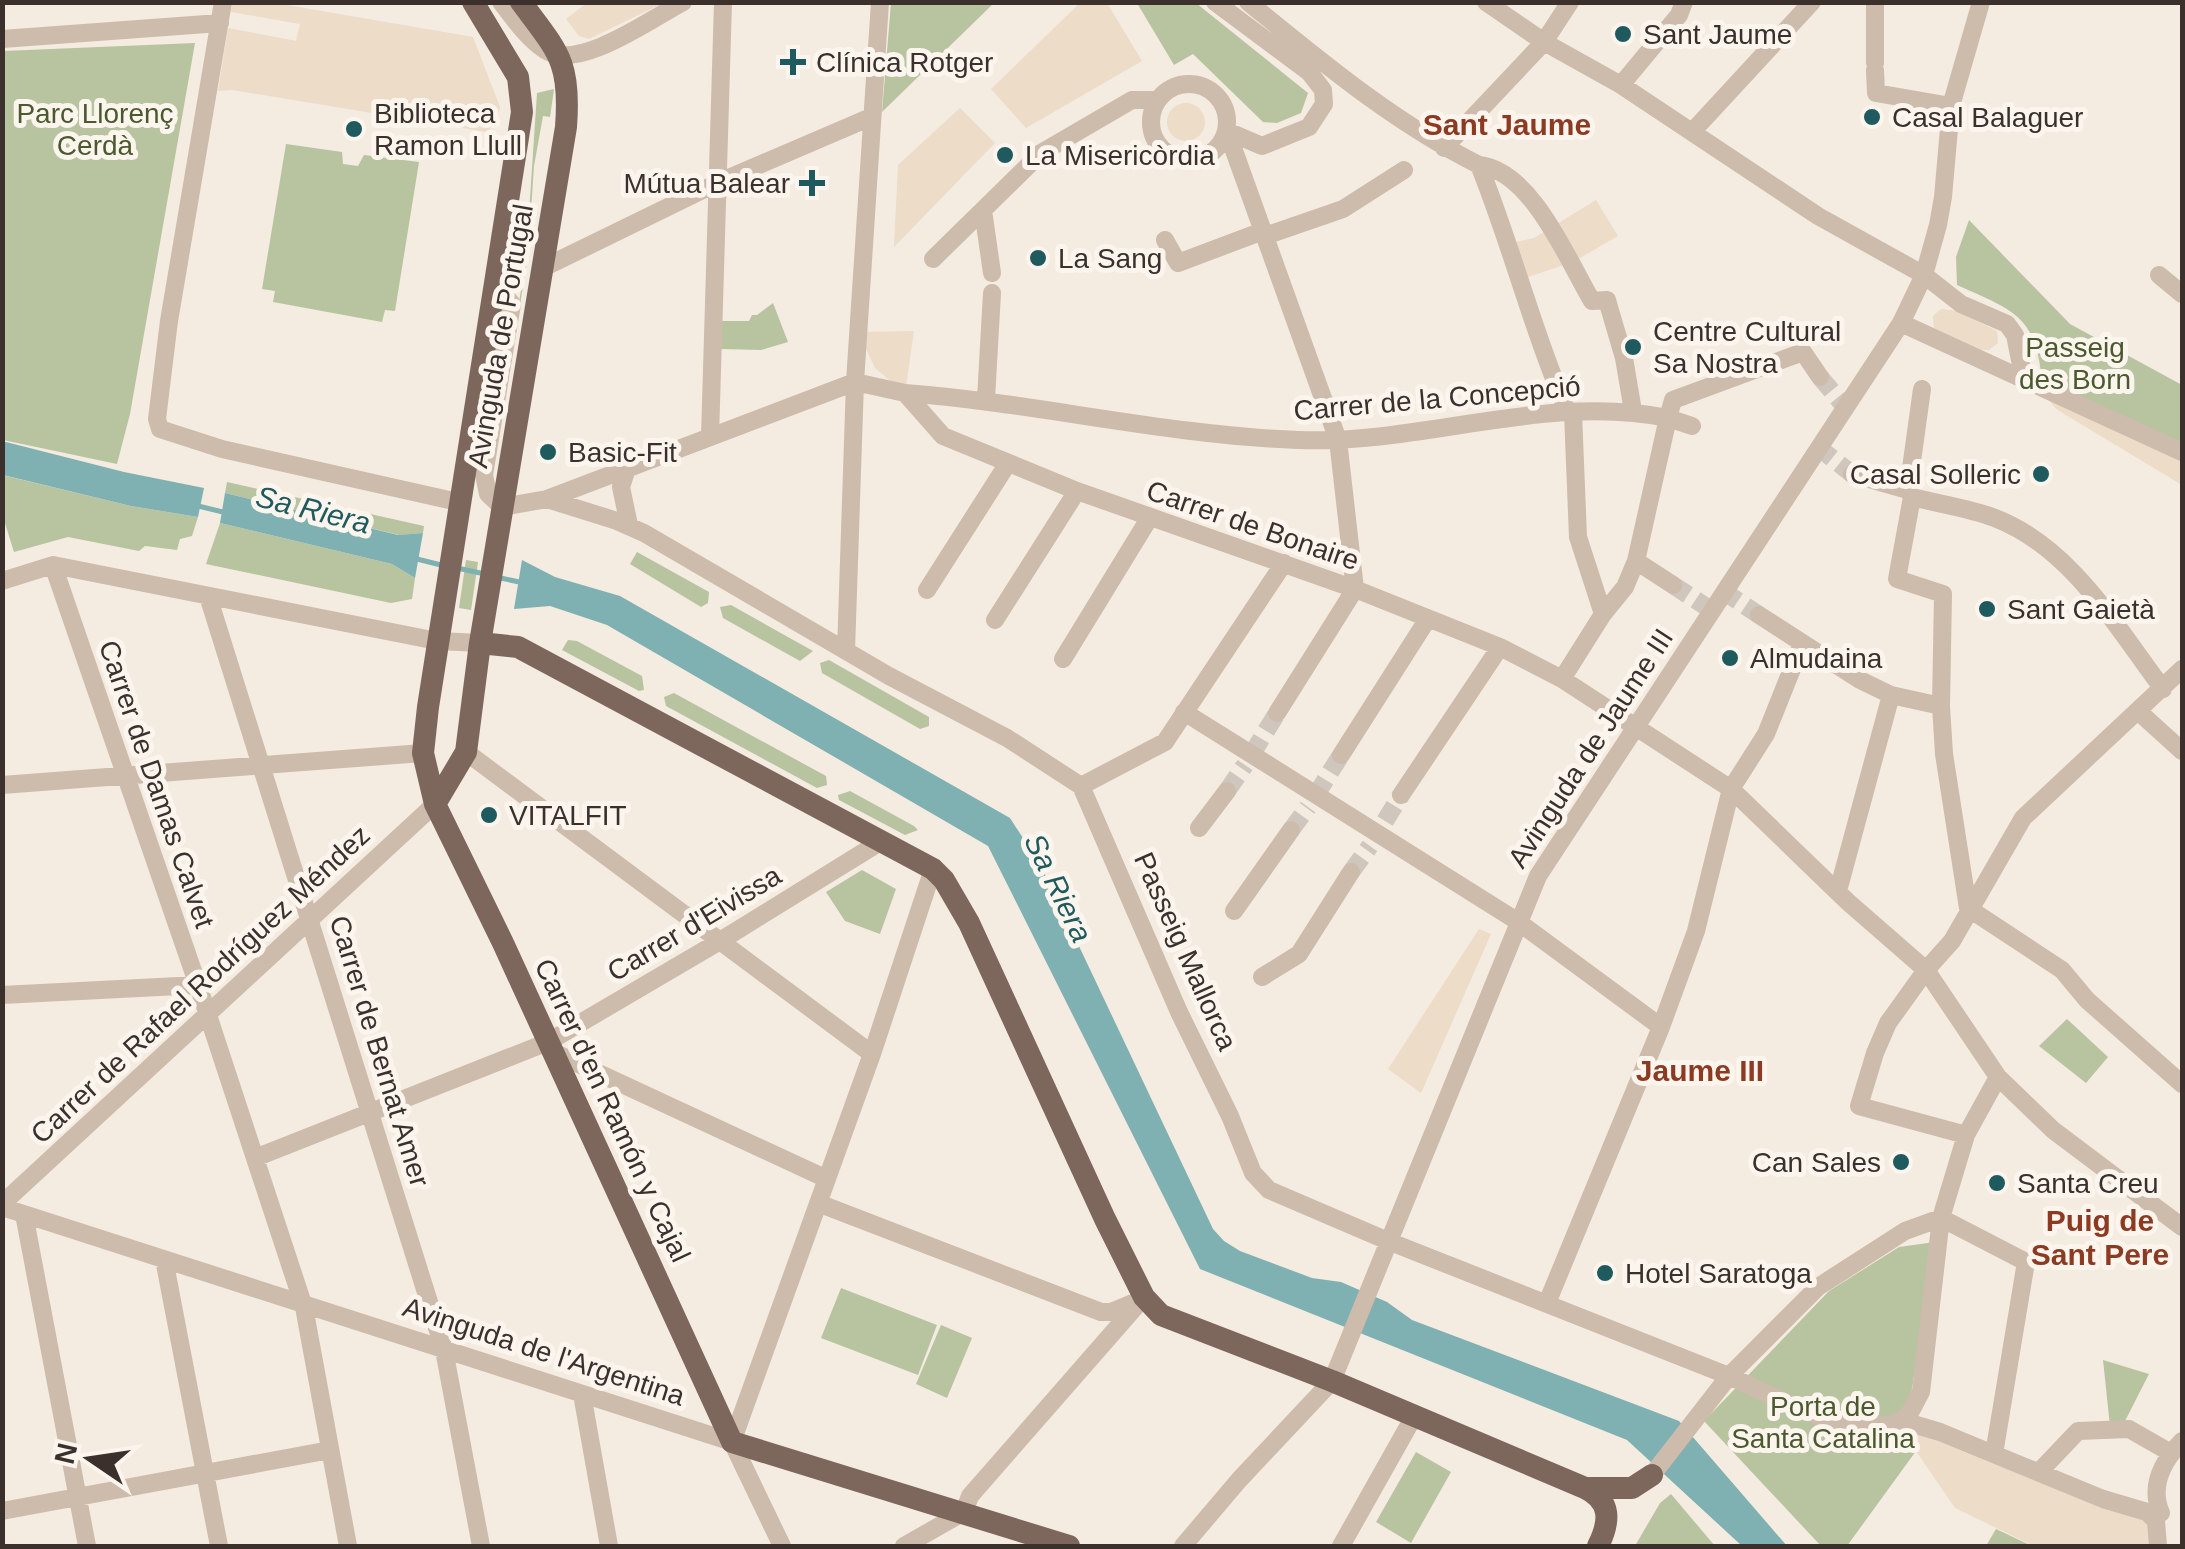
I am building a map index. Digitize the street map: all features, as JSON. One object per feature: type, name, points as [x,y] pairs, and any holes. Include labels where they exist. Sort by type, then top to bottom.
[{"type":"main road","name":"Avinguda de Portugal","points":[[422,753],[458,502],[522,112],[518,77],[473,2]]},
{"type":"main road","points":[[522,2],[562,57]]},
{"type":"main road","name":"Avinguda de Portugal","points":[[502,507],[566,126],[567,82],[562,57]]},
{"type":"main road","points":[[435,804],[466,752],[502,507]]},
{"type":"main road","points":[[480,643],[518,647],[934,869],[968,922],[1144,1296],[1169,1320],[1332,1381],[1596,1494],[1605,1503],[1608,1514],[1598,1546]]},
{"type":"main road","name":"Carrer d'en Ramón y Cajal","points":[[422,753],[435,804],[732,1442]]},
{"type":"main road","name":"Avinguda de l'Argentina","points":[[732,1442],[1069,1546]]},
{"type":"main road","points":[[1585,1488],[1632,1488],[1652,1475]]},
{"type":"street","points":[[223,2],[169,322],[160,429],[222,449],[458,502]]},
{"type":"street","points":[[501,2],[528,36],[546,51],[562,57],[593,50],[683,2]]},
{"type":"street","points":[[710,437],[723,2]]},
{"type":"street","points":[[846,651],[855,382],[880,2]]},
{"type":"street","points":[[1215,2],[1309,72],[1323,90],[1324,104],[1309,127],[1262,146],[1226,130]]},
{"type":"street","points":[[1248,2],[1381,108],[1444,148],[1478,165],[1492,166],[1526,190],[1592,301],[1607,300],[1624,358],[1633,411]]},
{"type":"street","points":[[1486,2],[1818,216],[1924,275],[1961,304],[2007,324],[2014,335],[2024,380]]},
{"type":"street","points":[[1444,148],[1544,42],[1570,2]]},
{"type":"street","points":[[1621,86],[1679,15],[1684,2]]},
{"type":"street","points":[[1692,132],[1812,2]]},
{"type":"street","points":[[1876,2],[1876,92],[1951,106]]},
{"type":"street","name":"Avinguda de Jaume III","points":[[1332,1381],[1538,876],[1902,324],[1924,275],[1944,197],[1951,106],[1981,2]]},
{"type":"street","points":[[2,38],[220,23]]},
{"type":"street","points":[[1226,130],[1214,151],[1203,158],[1179,159],[1159,146],[1153,135],[1153,110],[1158,100],[1180,85],[1205,87],[1224,105],[1226,130],[1338,440],[1354,589],[1277,713]]},
{"type":"street","points":[[933,258],[1041,153],[1132,100],[1158,100]]},
{"type":"street","points":[[542,268],[717,183],[871,116]]},
{"type":"street","points":[[1478,165],[1500,218],[1546,363],[1570,413],[1578,537],[1604,614]]},
{"type":"street","points":[[1165,240],[1178,263],[1343,208],[1404,170]]},
{"type":"street","points":[[983,210],[992,273]]},
{"type":"street","points":[[2159,276],[2182,294]]},
{"type":"street","name":"Avinguda de Portugal","points":[[494,282],[512,304],[484,475],[488,494],[502,507]]},
{"type":"street","points":[[986,399],[992,293]]},
{"type":"street","points":[[1902,324],[2182,452]]},
{"type":"street","points":[[1562,678],[1625,587],[1636,560],[1673,400],[1804,352],[1820,377]]},
{"type":"street","points":[[502,507],[547,499],[855,382],[905,392]]},
{"type":"street","points":[[1922,389],[1897,579],[1944,594],[1940,706],[1968,908],[2062,970],[2086,1000],[2181,1081]]},
{"type":"street","name":"Carrer de la Concepció","points":[[905,392],[986,399],[1184,430],[1297,440],[1338,440],[1570,413],[1633,411],[1692,426]]},
{"type":"street","name":"Carrer de Bonaire","points":[[905,392],[943,436],[1076,491],[1284,563],[1500,647],[1562,678],[1732,789],[1926,970],[1998,1077],[2052,1130],[2182,1227]]},
{"type":"street","points":[[927,590],[1008,462]]},
{"type":"street","points":[[627,468],[621,487],[628,526]]},
{"type":"street","points":[[1852,474],[1996,518],[2031,538],[2064,563],[2111,616],[2163,689]]},
{"type":"street","points":[[996,620],[1076,491]]},
{"type":"street","points":[[547,499],[628,526],[1006,738],[1082,786],[1165,742],[1284,563]]},
{"type":"street","points":[[1063,659],[1150,517]]},
{"type":"street","points":[[1636,560],[1673,585]]},
{"type":"street","points":[[2,581],[53,565],[438,641],[480,643]]},
{"type":"street","name":"Carrer de Damas Calvet","points":[[53,565],[304,1306],[348,1546]]},
{"type":"street","name":"Carrer de Bernat Amer","points":[[208,596],[444,1350],[481,1546]]},
{"type":"street","points":[[1759,615],[1891,696],[1940,706]]},
{"type":"street","points":[[1341,755],[1427,620]]},
{"type":"street","points":[[1548,1303],[1696,931],[1732,789],[1766,734],[1802,644]]},
{"type":"street","points":[[1401,795],[1500,647]]},
{"type":"street","points":[[1966,1135],[1859,1106],[1874,1053],[1888,1023],[1952,941],[2023,818],[2182,668]]},
{"type":"street","points":[[1838,891],[1891,696]]},
{"type":"street","points":[[1184,712],[1312,801],[1378,833],[1517,920],[1661,1027]]},
{"type":"street","points":[[2139,712],[2182,752]]},
{"type":"street","points":[[466,752],[872,1054]]},
{"type":"street","points":[[2,785],[422,753]]},
{"type":"street","name":"Passeig Mallorca","points":[[1082,786],[1253,1173],[1269,1190],[1846,1426],[1882,1428],[1908,1416]]},
{"type":"street","points":[[1199,828],[1227,791]]},
{"type":"street","name":"Carrer de Rafael Rodríguez Méndez","points":[[2,1206],[435,804]]},
{"type":"street","points":[[1234,911],[1291,830]]},
{"type":"street","name":"Carrer d'Eivissa","points":[[255,1158],[551,1047],[880,842]]},
{"type":"street","points":[[782,1546],[732,1442],[872,1054],[934,869]]},
{"type":"street","points":[[1262,977],[1299,954],[1351,872]]},
{"type":"street","points":[[2,994],[198,986]]},
{"type":"street","points":[[551,1047],[826,1179]]},
{"type":"street","points":[[1998,1077],[1966,1135],[1941,1218],[1921,1392],[1908,1416],[1914,1424],[2102,1499],[2147,1512],[2156,1521],[2158,1546]]},
{"type":"street","points":[[818,1203],[1101,1312],[1112,1312],[1144,1296]]},
{"type":"street","name":"Avinguda de l'Argentina","points":[[2,1206],[732,1442]]},
{"type":"street","points":[[24,1214],[87,1546]]},
{"type":"street","points":[[1652,1475],[1729,1376],[1818,1287],[1905,1231],[1941,1218],[2026,1262],[1994,1454]]},
{"type":"street","points":[[164,1259],[219,1546]]},
{"type":"street","points":[[904,1546],[964,1512],[970,1496],[1144,1296]]},
{"type":"street","points":[[1183,1546],[1332,1381]]},
{"type":"street","points":[[582,1394],[609,1546]]},
{"type":"street","points":[[1341,1546],[1414,1418]]},
{"type":"street","points":[[2039,1472],[2078,1431],[2129,1429],[2177,1447],[2157,1482],[2156,1502],[2161,1514]]},
{"type":"street","points":[[2,1512],[330,1450]]},
{"type":"green space","points":[[891,3],[994,3],[882,112]]},
{"type":"green space","points":[[1137,3],[1196,3],[1308,93],[1301,113],[1277,123],[1263,122],[1193,54],[1174,65]]},
{"type":"green space","name":"Parc Llorenç Cerdà","points":[[195,43],[130,414],[117,464],[3,440],[3,51]]},
{"type":"green space","points":[[554,89],[550,117],[543,116],[534,166],[528,256],[494,462],[526,258],[537,93]]},
{"type":"green space","points":[[286,144],[342,152],[343,164],[358,166],[364,155],[419,162],[395,311],[385,310],[382,322],[273,302],[275,291],[262,289]]},
{"type":"green space","name":"Passeig des Born","points":[[1969,220],[2070,324],[2182,385],[2182,445],[2042,384],[2035,344],[2019,319],[1957,285],[1956,257]]},
{"type":"green space","points":[[773,303],[788,342],[761,350],[721,349],[722,321],[749,321]]},
{"type":"green space","points":[[2,475],[131,506],[198,517],[192,536],[180,539],[177,550],[145,546],[139,551],[68,537],[14,552],[3,517]]},
{"type":"green space","points":[[227,482],[424,526],[423,533],[399,535],[225,493]]},
{"type":"green space","points":[[220,523],[392,564],[415,578],[412,599],[391,603],[206,564]]},
{"type":"green space","points":[[637,552],[709,592],[708,603],[701,607],[630,564]]},
{"type":"green space","points":[[466,560],[478,562],[471,610],[459,608]]},
{"type":"green space","points":[[731,605],[813,651],[800,661],[723,618],[720,607]]},
{"type":"green space","points":[[568,640],[577,641],[642,676],[644,690],[639,691],[562,650]]},
{"type":"green space","points":[[829,660],[929,717],[929,726],[920,729],[822,673],[820,663]]},
{"type":"green space","points":[[674,693],[826,776],[827,785],[817,788],[666,706],[664,697]]},
{"type":"green space","points":[[850,791],[918,830],[905,835],[839,800],[838,795]]},
{"type":"green space","points":[[862,870],[896,889],[880,934],[845,921],[826,892]]},
{"type":"green space","points":[[2067,1019],[2108,1057],[2086,1083],[2039,1046]]},
{"type":"green space","name":"Porta de Santa Catalina","points":[[1935,1242],[1906,1427],[1916,1451],[1847,1546],[1821,1546],[1704,1421],[1829,1291],[1899,1247]]},
{"type":"green space","points":[[841,1288],[937,1325],[918,1375],[821,1338]]},
{"type":"green space","points":[[941,1325],[972,1338],[947,1398],[916,1384]]},
{"type":"green space","points":[[2103,1360],[2149,1374],[2125,1421],[2110,1426]]},
{"type":"green space","points":[[1416,1452],[1451,1472],[1411,1543],[1376,1522]]},
{"type":"green space","points":[[1671,1494],[1715,1546],[1635,1546],[1660,1503]]},
{"type":"green space","points":[[1996,1529],[2032,1546],[1986,1546]]},
{"type":"shaded area","points":[[588,2],[663,3],[589,39],[579,36],[566,19]]},
{"type":"shaded area","points":[[1081,2],[1107,3],[1142,61],[1026,128],[991,89]]},
{"type":"shaded area","points":[[232,3],[287,5],[473,37],[500,107],[496,123],[487,132],[232,90],[218,91],[228,28],[296,41],[300,24],[231,12]]},
{"type":"shaded area","points":[[1186,103],[1199,109],[1205,122],[1199,135],[1186,141],[1173,135],[1167,122],[1173,109]]},
{"type":"shaded area","points":[[960,108],[995,143],[894,247],[898,165]]},
{"type":"shaded area","points":[[1596,200],[1618,236],[1573,262],[1525,278],[1512,243],[1534,238]]},
{"type":"shaded area","points":[[1941,309],[1958,311],[1997,331],[1998,343],[1989,350],[1981,350],[1934,329],[1933,316]]},
{"type":"shaded area","points":[[914,331],[905,393],[875,368],[858,332]]},
{"type":"shaded area","points":[[2045,395],[2182,457],[2182,485],[2056,409]]},
{"type":"shaded area","points":[[1479,929],[1491,934],[1421,1093],[1388,1069]]},
{"type":"shaded area","points":[[1908,1416],[2153,1508],[2164,1546],[2034,1546],[1955,1508],[1916,1451]]},
{"type":"water","points":[[2,441],[204,488],[198,517],[131,506],[3,475]]},
{"type":"water","points":[[225,493],[398,535],[423,533],[415,578],[392,564],[220,523]]},
{"type":"water","points":[[522,560],[555,577],[620,596],[1010,818],[1041,866],[1213,1229],[1224,1241],[1240,1251],[1312,1278],[1341,1282],[1387,1302],[1412,1320],[1679,1421],[1787,1546],[1742,1546],[1627,1440],[1200,1269],[988,846],[607,625],[550,606],[514,609]]},
{"type":"waterway","name":"Sa Riera","points":[[194,505],[227,513]]},
{"type":"waterway","name":"Sa Riera","points":[[413,558],[441,565]]},
{"type":"waterway","name":"Sa Riera","points":[[457,568],[485,574]]},
{"type":"waterway","name":"Sa Riera","points":[[496,577],[524,583]]},
{"type":"tunnel","points":[[1820,377],[1845,407]]},
{"type":"tunnel","points":[[1818,447],[1852,474]]},
{"type":"tunnel","points":[[1673,585],[1711,610]]},
{"type":"tunnel","points":[[1723,591],[1759,615]]},
{"type":"tunnel","points":[[1252,754],[1277,713]]},
{"type":"tunnel","points":[[1316,795],[1341,755]]},
{"type":"tunnel","points":[[1227,791],[1245,765]]},
{"type":"tunnel","points":[[1385,821],[1401,795]]},
{"type":"tunnel","points":[[1291,830],[1308,807]]},
{"type":"tunnel","points":[[1351,872],[1370,846]]},
{"type":"place","name":"Sant Jaume","points":[[1623,34]]},
{"type":"place","name":"Clínica Rotger","points":[[793,62]]},
{"type":"place","name":"Casal Balaguer","points":[[1872,117]]},
{"type":"place","name":"Biblioteca Ramon Llull","points":[[354,129]]},
{"type":"place","name":"La Misericòrdia","points":[[1005,155]]},
{"type":"place","name":"Mútua Balear","points":[[812,183]]},
{"type":"place","name":"La Sang","points":[[1038,258]]},
{"type":"place","name":"Centre Cultural Sa Nostra","points":[[1633,347]]},
{"type":"place","name":"Basic-Fit","points":[[548,452]]},
{"type":"place","name":"Casal Solleric","points":[[2041,474]]},
{"type":"place","name":"Sant Gaietà","points":[[1987,609]]},
{"type":"place","name":"Almudaina","points":[[1730,658]]},
{"type":"place","name":"VITALFIT","points":[[489,815]]},
{"type":"place","name":"Can Sales","points":[[1901,1162]]},
{"type":"place","name":"Santa Creu","points":[[1997,1183]]},
{"type":"place","name":"Hotel Saratoga","points":[[1605,1273]]},
{"type":"district","name":"Sant Jaume","points":[[1507,125]]},
{"type":"district","name":"Jaume III","points":[[1700,1071]]},
{"type":"district","name":"Puig de Sant Pere","points":[[2100,1238]]}]
